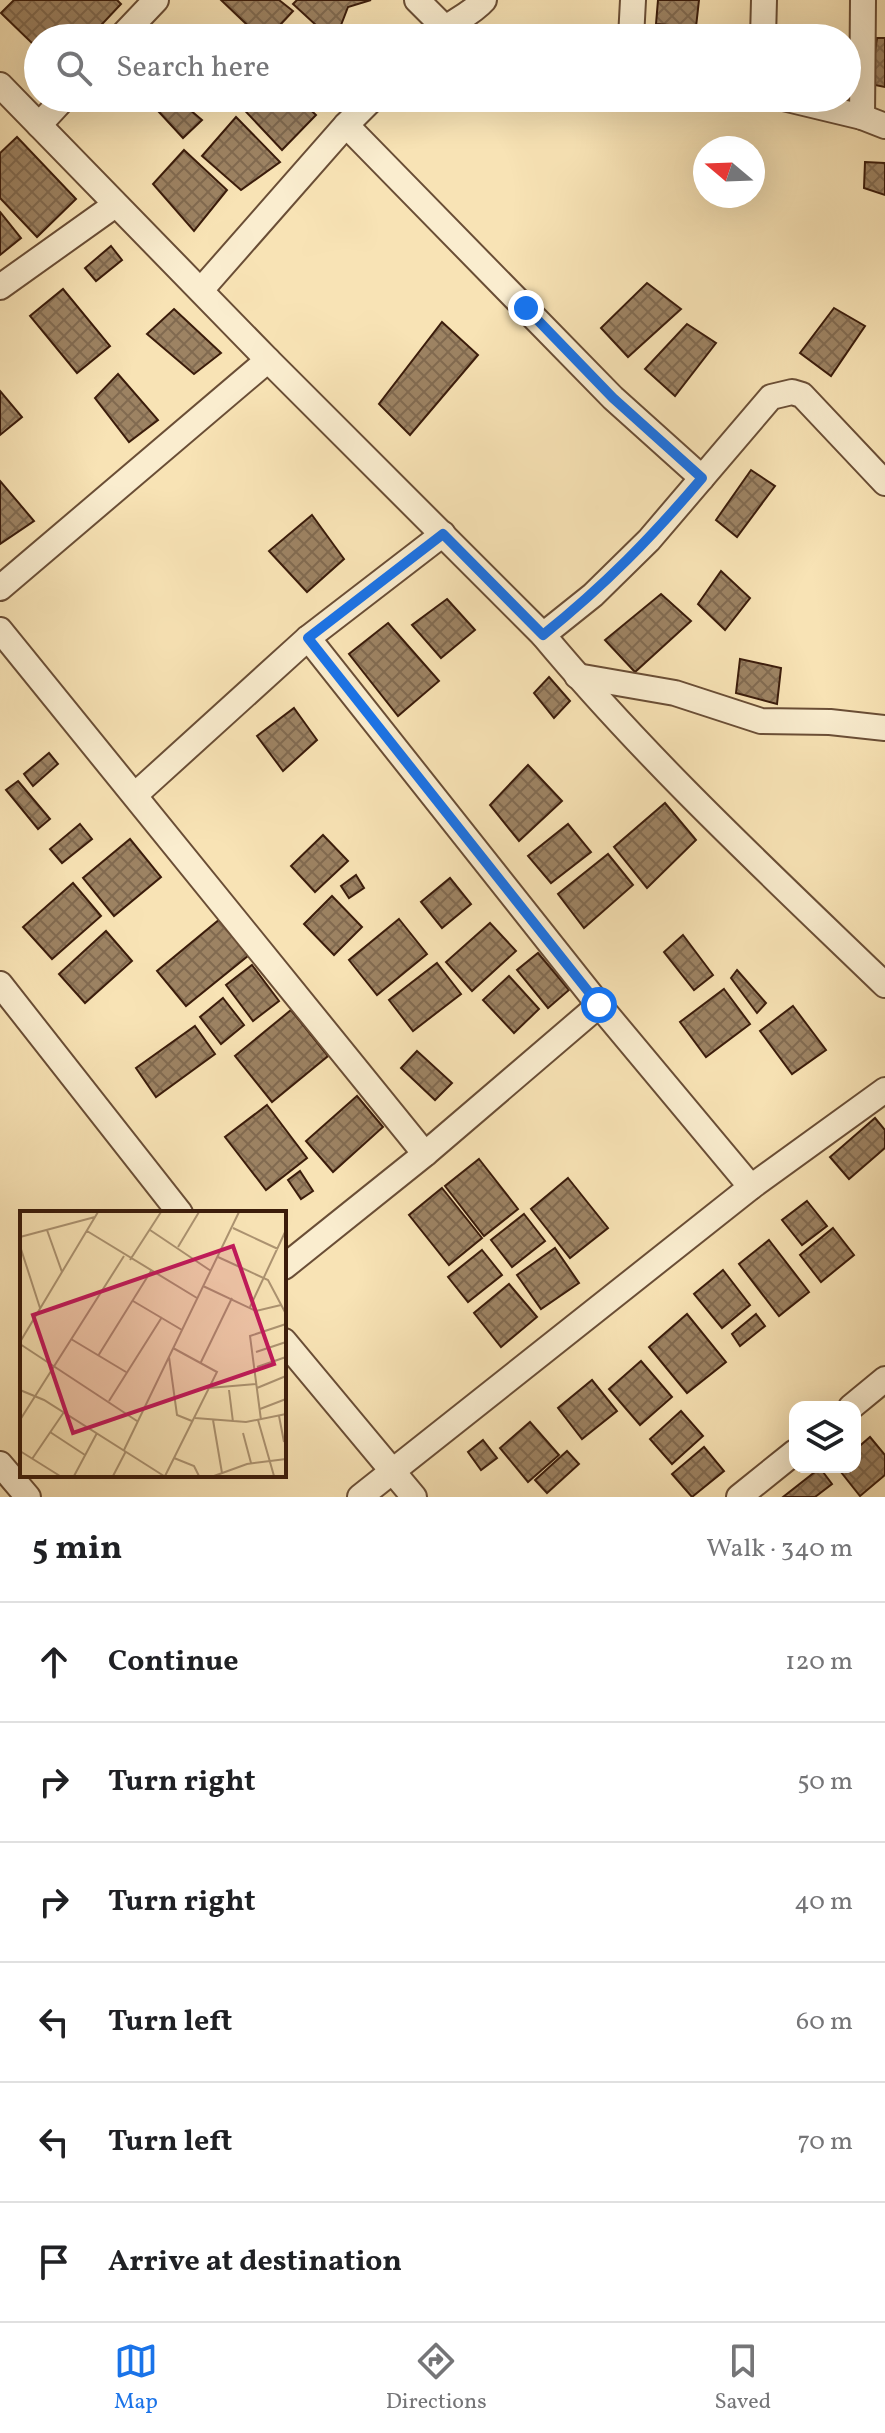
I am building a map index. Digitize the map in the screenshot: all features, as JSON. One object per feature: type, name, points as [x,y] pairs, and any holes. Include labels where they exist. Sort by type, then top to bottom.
[{"type":"street","points":[[133,24],[156,0]]},
{"type":"street","points":[[417,0],[434,24]]},
{"type":"street","points":[[451,24],[484,0]]},
{"type":"street","points":[[632,24],[633,0]]},
{"type":"street","points":[[763,24],[764,0]]},
{"type":"street","points":[[862,117],[863,0]]},
{"type":"street","points":[[0,85],[24,110]]},
{"type":"street","points":[[26,112],[543,635],[577,676],[706,812],[885,985]]},
{"type":"street","points":[[39,125],[51,112]]},
{"type":"street","points":[[201,290],[359,112]]},
{"type":"street","points":[[841,112],[885,126]]},
{"type":"street","points":[[346,125],[613,398],[702,478]]},
{"type":"street","points":[[0,287],[115,205]]},
{"type":"street","points":[[0,588],[268,360]]},
{"type":"street","points":[[543,635],[593,595],[649,540],[771,397],[792,392],[802,395],[885,483]]},
{"type":"street","points":[[135,795],[308,638],[443,534]]},
{"type":"street","points":[[0,630],[425,1154]]},
{"type":"street","points":[[308,638],[599,1005],[751,1187]]},
{"type":"street","points":[[577,676],[675,693],[761,721],[830,722],[885,728]]},
{"type":"street","points":[[0,984],[178,1211]]},
{"type":"street","points":[[286,1265],[425,1154],[599,1005]]},
{"type":"street","points":[[360,1497],[751,1187],[885,1090]]},
{"type":"street","points":[[286,1343],[414,1497]]},
{"type":"street","points":[[858,1401],[885,1379]]},
{"type":"street","points":[[739,1497],[789,1457]]},
{"type":"street","points":[[0,1464],[28,1497]]},
{"type":"building","points":[[14,0],[117,0],[121,4],[102,24],[24,24],[24,35],[1,13]]},
{"type":"building","points":[[221,0],[279,0],[293,11],[281,24],[246,24]]},
{"type":"building","points":[[297,0],[371,0],[348,7],[341,24],[315,24],[293,4]]},
{"type":"building","points":[[658,0],[699,0],[696,24],[656,24]]},
{"type":"building","points":[[877,38],[885,38],[885,87],[870,84]]},
{"type":"building","points":[[159,112],[193,112],[202,120],[183,138]]},
{"type":"building","points":[[246,112],[313,112],[316,115],[282,150]]},
{"type":"building","points":[[236,117],[280,162],[241,190],[202,156]]},
{"type":"building","points":[[17,137],[76,199],[37,237],[0,198],[0,153]]},
{"type":"building","points":[[184,150],[227,190],[194,231],[153,184]]},
{"type":"building","points":[[865,162],[885,163],[885,195],[864,188]]},
{"type":"building","points":[[0,212],[21,238],[0,255]]},
{"type":"building","points":[[111,246],[122,260],[96,281],[85,268]]},
{"type":"building","points":[[647,283],[681,309],[628,357],[601,328]]},
{"type":"building","points":[[63,289],[110,346],[77,373],[30,316]]},
{"type":"building","points":[[834,308],[865,326],[831,376],[800,353]]},
{"type":"building","points":[[174,309],[221,353],[194,374],[147,334]]},
{"type":"building","points":[[442,322],[478,355],[410,435],[379,404]]},
{"type":"building","points":[[687,324],[716,343],[675,396],[645,369]]},
{"type":"building","points":[[118,374],[158,420],[129,442],[95,398]]},
{"type":"building","points":[[0,391],[22,417],[0,435]]},
{"type":"building","points":[[751,470],[775,486],[737,537],[716,520]]},
{"type":"building","points":[[0,481],[34,521],[0,544]]},
{"type":"building","points":[[312,515],[344,559],[307,592],[269,551]]},
{"type":"building","points":[[721,571],[750,598],[725,630],[698,604]]},
{"type":"building","points":[[661,594],[691,621],[635,672],[605,640]]},
{"type":"building","points":[[447,599],[475,630],[441,658],[412,625]]},
{"type":"building","points":[[388,623],[439,681],[398,716],[349,654]]},
{"type":"building","points":[[740,659],[781,668],[777,704],[736,693]]},
{"type":"building","points":[[549,677],[570,701],[554,718],[534,693]]},
{"type":"building","points":[[294,708],[317,740],[283,771],[257,736]]},
{"type":"building","points":[[49,753],[58,764],[33,786],[24,774]]},
{"type":"building","points":[[528,765],[562,801],[519,841],[490,805]]},
{"type":"building","points":[[18,781],[50,819],[38,829],[6,790]]},
{"type":"building","points":[[665,803],[696,840],[647,888],[614,847]]},
{"type":"building","points":[[80,824],[92,839],[62,863],[50,849]]},
{"type":"building","points":[[568,824],[591,852],[551,883],[528,856]]},
{"type":"building","points":[[323,835],[348,861],[315,892],[291,866]]},
{"type":"building","points":[[130,839],[161,877],[114,916],[83,878]]},
{"type":"building","points":[[608,854],[633,885],[584,928],[558,894]]},
{"type":"building","points":[[356,875],[364,888],[349,898],[341,886]]},
{"type":"building","points":[[450,878],[471,904],[442,928],[421,902]]},
{"type":"building","points":[[73,883],[101,916],[52,959],[23,927]]},
{"type":"building","points":[[332,896],[362,927],[334,955],[304,924]]},
{"type":"building","points":[[220,919],[249,955],[186,1006],[157,971]]},
{"type":"building","points":[[399,919],[427,954],[377,995],[349,960]]},
{"type":"building","points":[[490,923],[516,951],[472,991],[446,962]]},
{"type":"building","points":[[106,931],[132,961],[85,1003],[59,974]]},
{"type":"building","points":[[683,935],[713,975],[694,990],[664,952]]},
{"type":"building","points":[[538,953],[569,990],[548,1008],[517,970]]},
{"type":"building","points":[[437,963],[461,994],[413,1031],[389,1000]]},
{"type":"building","points":[[252,965],[279,1001],[253,1021],[226,985]]},
{"type":"building","points":[[737,970],[766,1003],[757,1013],[731,978]]},
{"type":"building","points":[[509,976],[539,1009],[514,1033],[483,1000]]},
{"type":"building","points":[[724,989],[750,1024],[706,1057],[680,1022]]},
{"type":"building","points":[[223,998],[244,1025],[221,1044],[200,1017]]},
{"type":"building","points":[[793,1006],[826,1050],[792,1074],[760,1031]]},
{"type":"building","points":[[291,1010],[328,1056],[272,1102],[235,1056]]},
{"type":"building","points":[[195,1026],[215,1054],[156,1097],[136,1068]]},
{"type":"building","points":[[417,1051],[452,1083],[435,1100],[401,1068]]},
{"type":"building","points":[[357,1096],[383,1127],[333,1172],[306,1141]]},
{"type":"building","points":[[267,1105],[307,1158],[266,1190],[225,1137]]},
{"type":"building","points":[[875,1118],[885,1130],[885,1148],[849,1179],[830,1157]]},
{"type":"building","points":[[479,1159],[518,1209],[484,1236],[445,1186]]},
{"type":"building","points":[[300,1171],[313,1191],[301,1199],[288,1180]]},
{"type":"building","points":[[568,1178],[608,1228],[570,1258],[531,1209]]},
{"type":"building","points":[[442,1188],[482,1238],[449,1265],[409,1215]]},
{"type":"building","points":[[807,1201],[827,1226],[802,1245],[782,1220]]},
{"type":"building","points":[[524,1214],[545,1241],[512,1267],[491,1240]]},
{"type":"building","points":[[833,1228],[854,1255],[821,1282],[800,1255]]},
{"type":"building","points":[[769,1240],[809,1292],[779,1316],[739,1264]]},
{"type":"building","points":[[555,1248],[579,1283],[541,1309],[517,1275]]},
{"type":"building","points":[[482,1250],[502,1275],[468,1302],[448,1277]]},
{"type":"building","points":[[723,1270],[750,1305],[722,1328],[694,1294]]},
{"type":"building","points":[[509,1284],[537,1317],[501,1347],[474,1313]]},
{"type":"building","points":[[687,1314],[726,1362],[687,1393],[649,1347]]},
{"type":"building","points":[[756,1314],[765,1326],[740,1346],[732,1334]]},
{"type":"building","points":[[641,1361],[672,1397],[640,1425],[609,1389]]},
{"type":"building","points":[[592,1380],[617,1411],[582,1439],[558,1408]]},
{"type":"building","points":[[681,1411],[703,1436],[672,1464],[650,1439]]},
{"type":"building","points":[[530,1422],[559,1455],[528,1482],[500,1448]]},
{"type":"building","points":[[870,1437],[885,1455],[885,1475],[860,1496],[842,1473],[861,1473],[861,1445]]},
{"type":"building","points":[[483,1440],[497,1458],[481,1470],[468,1452]]},
{"type":"building","points":[[704,1447],[724,1471],[692,1497],[672,1474]]},
{"type":"building","points":[[567,1451],[579,1464],[547,1493],[535,1480]]},
{"type":"building","points":[[814,1473],[824,1473],[832,1484],[815,1497],[783,1497]]},
{"type":"route","points":[[526,308],[613,398],[702,478],[649,540],[593,595],[543,635],[443,534],[308,638],[599,1005]]}]
